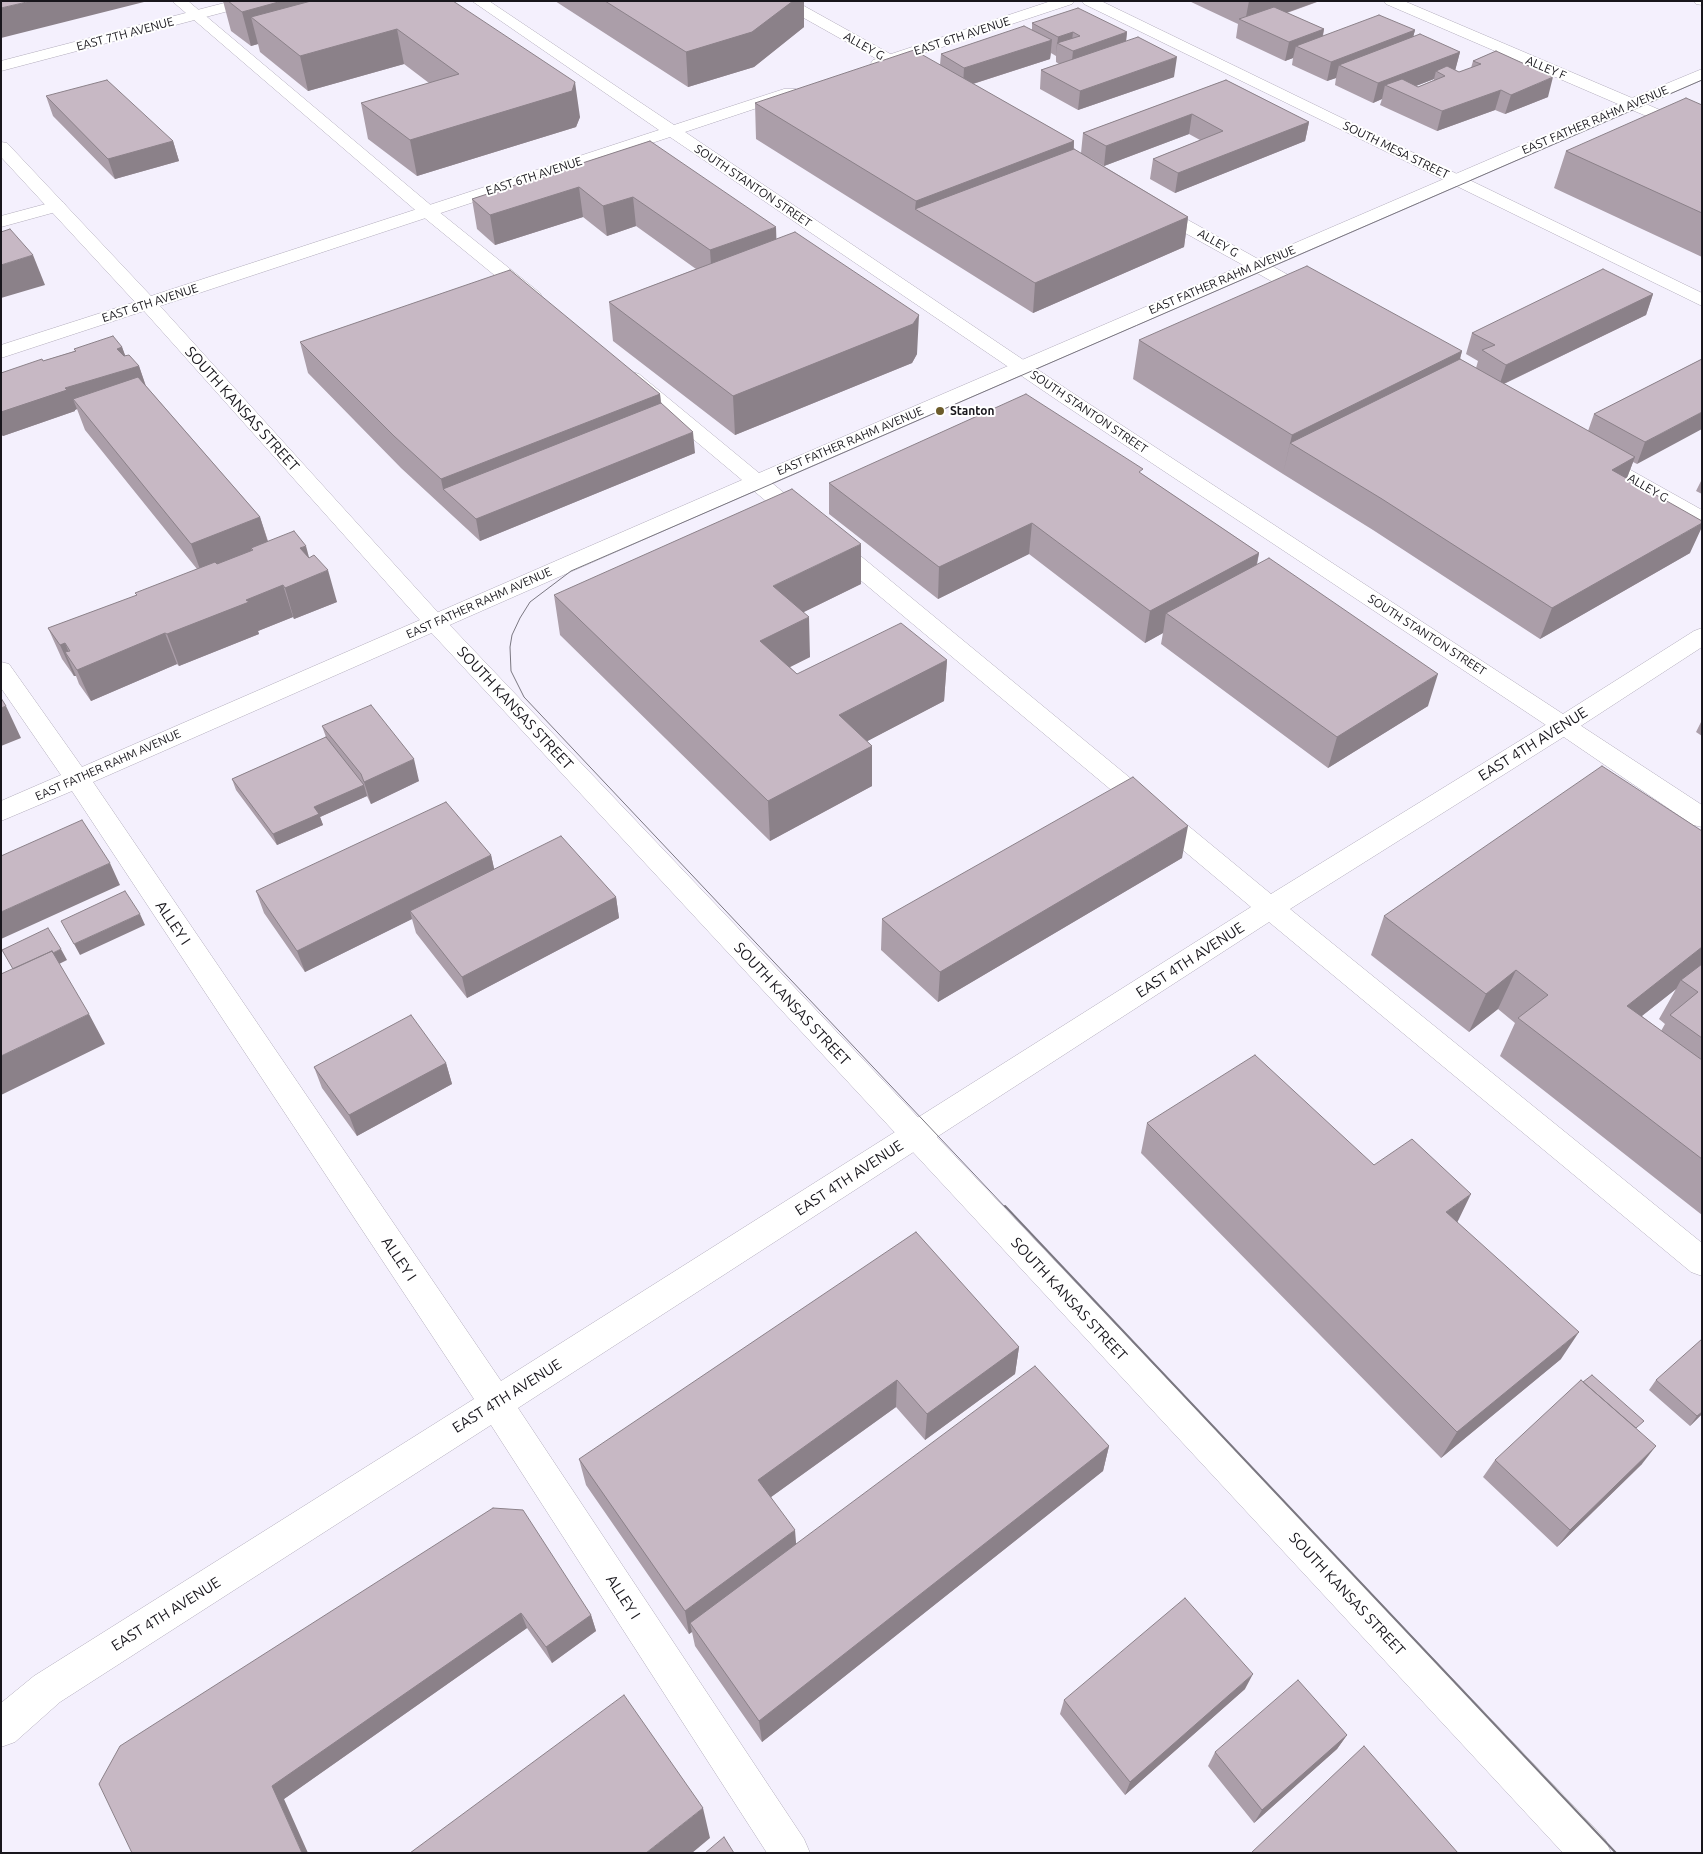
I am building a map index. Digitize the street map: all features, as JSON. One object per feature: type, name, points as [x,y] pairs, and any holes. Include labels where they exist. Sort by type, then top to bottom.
[{"type":"main road","name":"EAST 7TH AVENUE","points":[[1,66],[187,8],[250,1]]},
{"type":"main road","name":"SOUTH STANTON STREET","points":[[479,1],[1021,367],[1702,818]]},
{"type":"main road","name":"ALLEY G","points":[[784,1],[929,82]]},
{"type":"main road","name":"EAST 6TH AVENUE","points":[[861,69],[1068,1]]},
{"type":"main road","name":"SOUTH MESA STREET","points":[[1089,1],[1702,300]]},
{"type":"main road","name":"ALLEY F","points":[[1391,1],[1702,134]]},
{"type":"main road","points":[[187,8],[427,211],[552,313]]},
{"type":"main road","name":"EAST FATHER RAHM AVENUE","points":[[1,812],[758,481],[1702,74]]},
{"type":"main road","name":"EAST 6TH AVENUE","points":[[1,352],[804,88]]},
{"type":"main road","name":"SOUTH KANSAS STREET","points":[[1,147],[148,304],[435,623],[915,1136],[1591,1853]]},
{"type":"main road","name":"ALLEY G","points":[[1142,201],[1324,303]]},
{"type":"main road","points":[[1,222],[56,206]]},
{"type":"main road","points":[[613,362],[1270,908],[1702,1262]]},
{"type":"main road","name":"ALLEY G","points":[[1581,450],[1702,519]]},
{"type":"main road","name":"EAST 4TH AVENUE","points":[[1,1728],[47,1689],[1270,908],[1564,725],[1702,636]]},
{"type":"main road","name":"ALLEY I","points":[[1,670],[77,779],[496,1403],[790,1853]]},
{"type":"building","points":[[1,1],[31,1],[1,8]]},
{"type":"building","points":[[228,1],[282,1],[242,12]]},
{"type":"building","points":[[311,1],[453,1],[575,82],[572,91],[410,140],[361,103],[459,74],[397,29],[300,56],[251,17]]},
{"type":"building","points":[[605,1],[793,1],[752,32],[686,52]]},
{"type":"building","points":[[1274,7],[1324,29],[1289,42],[1239,19]]},
{"type":"building","points":[[1078,8],[1127,32],[1073,51],[1057,43],[1080,36],[1073,32],[1058,37],[1032,23]]},
{"type":"building","points":[[1379,15],[1415,30],[1331,62],[1296,46]]},
{"type":"building","points":[[1024,26],[1052,40],[964,68],[941,54]]},
{"type":"building","points":[[1420,34],[1460,52],[1378,83],[1339,65]]},
{"type":"building","points":[[1138,37],[1177,57],[1080,91],[1041,70]]},
{"type":"building","points":[[914,50],[1074,141],[916,201],[755,103]]},
{"type":"building","points":[[1496,51],[1553,77],[1511,95],[1501,90],[1442,111],[1385,85],[1402,79],[1418,87],[1445,76],[1436,71],[1447,66],[1459,72],[1481,64],[1473,61]]},
{"type":"building","points":[[107,80],[173,141],[108,159],[46,96]]},
{"type":"building","points":[[1226,80],[1309,122],[1178,173],[1153,159],[1223,131],[1192,114],[1106,146],[1083,133]]},
{"type":"building","points":[[1686,98],[1702,105],[1702,213],[1566,151]]},
{"type":"building","points":[[650,141],[776,227],[710,250],[633,197],[603,206],[579,187],[490,215],[472,199]]},
{"type":"building","points":[[1074,149],[1188,217],[1035,283],[915,209]]},
{"type":"building","points":[[10,229],[33,255],[1,265],[1,232]]},
{"type":"building","points":[[795,232],[919,315],[913,324],[733,396],[609,302]]},
{"type":"building","points":[[1307,266],[1462,351],[1292,435],[1139,340]]},
{"type":"building","points":[[1603,269],[1653,294],[1506,365],[1482,350],[1495,345],[1472,333]]},
{"type":"building","points":[[510,270],[660,394],[441,479],[394,436],[300,342]]},
{"type":"building","points":[[113,336],[122,347],[117,349],[124,356],[129,355],[139,366],[65,388],[67,390],[1,412],[1,373],[42,359],[43,361],[76,351],[74,349]]},
{"type":"building","points":[[1460,359],[1635,457],[1612,470],[1702,521],[1702,523],[1552,608],[1382,499],[1290,443]]},
{"type":"building","points":[[1702,359],[1702,412],[1645,442],[1594,414]]},
{"type":"building","points":[[138,377],[260,517],[191,544],[73,399]]},
{"type":"building","points":[[1026,394],[1143,469],[1139,472],[1259,553],[1150,611],[1032,523],[939,567],[829,483]]},
{"type":"building","points":[[661,403],[693,432],[476,519],[443,489]]},
{"type":"building","points":[[792,489],[861,544],[773,586],[809,617],[760,641],[797,674],[901,623],[947,660],[839,715],[872,746],[768,801],[554,595]]},
{"type":"building","points":[[294,531],[306,546],[300,548],[309,558],[314,555],[328,570],[285,588],[283,585],[246,600],[249,602],[167,634],[165,633],[77,670],[65,652],[70,651],[65,643],[60,645],[48,628],[137,595],[135,593],[215,562],[217,564],[253,550],[251,548]]},
{"type":"building","points":[[1269,558],[1438,674],[1337,737],[1166,613]]},
{"type":"building","points":[[1,698],[6,706],[1,708]]},
{"type":"building","points":[[371,705],[414,759],[364,782],[361,774],[322,726]]},
{"type":"building","points":[[326,737],[364,785],[314,807],[319,814],[273,834],[232,779]]},
{"type":"building","points":[[1602,766],[1702,831],[1702,947],[1627,1006],[1702,1060],[1702,1159],[1518,1018],[1548,995],[1516,970],[1486,994],[1384,916]]},
{"type":"building","points":[[1133,777],[1188,826],[940,972],[882,919]]},
{"type":"building","points":[[446,802],[491,855],[297,951],[256,891]]},
{"type":"building","points":[[82,820],[110,863],[1,912],[1,856]]},
{"type":"building","points":[[561,836],[616,897],[462,977],[410,911]]},
{"type":"building","points":[[125,891],[140,914],[74,944],[61,921]]},
{"type":"building","points":[[48,928],[61,949],[53,953],[52,951],[13,969],[2,950]]},
{"type":"building","points":[[52,951],[89,1014],[1,1056],[1,974]]},
{"type":"building","points":[[1702,964],[1702,1038],[1670,1015],[1698,992],[1681,980]]},
{"type":"building","points":[[411,1015],[446,1063],[349,1115],[314,1067]]},
{"type":"building","points":[[1255,1055],[1374,1165],[1412,1139],[1471,1194],[1446,1212],[1579,1332],[1457,1432],[1147,1123]]},
{"type":"building","points":[[916,1232],[1019,1347],[927,1414],[897,1380],[758,1480],[795,1530],[685,1611],[579,1459]]},
{"type":"building","points":[[1702,1339],[1702,1412],[1697,1416],[1656,1380]]},
{"type":"building","points":[[1035,1366],[1109,1446],[759,1721],[690,1623]]},
{"type":"building","points":[[1592,1375],[1644,1421],[1636,1428],[1583,1382]]},
{"type":"building","points":[[1581,1380],[1656,1446],[1570,1530],[1495,1460]]},
{"type":"building","points":[[493,1508],[523,1510],[591,1615],[546,1647],[521,1613],[272,1786],[302,1853],[132,1853],[99,1784],[120,1746]]},
{"type":"building","points":[[1185,1598],[1253,1674],[1130,1782],[1064,1700]]},
{"type":"building","points":[[1298,1680],[1347,1735],[1262,1810],[1215,1752]]},
{"type":"building","points":[[624,1695],[703,1808],[646,1853],[410,1853]]},
{"type":"building","points":[[1364,1746],[1458,1853],[1251,1853]]},
{"type":"building","points":[[724,1837],[734,1853],[705,1853]]},
{"type":"tram line","points":[[1006,1208],[524,697],[511,671],[510,647],[512,635],[520,618],[530,602],[571,571],[1702,80]]},
{"type":"tram line","points":[[1005,1206],[1616,1853]]},
{"type":"place","name":"Stanton","points":[[940,411]]}]
